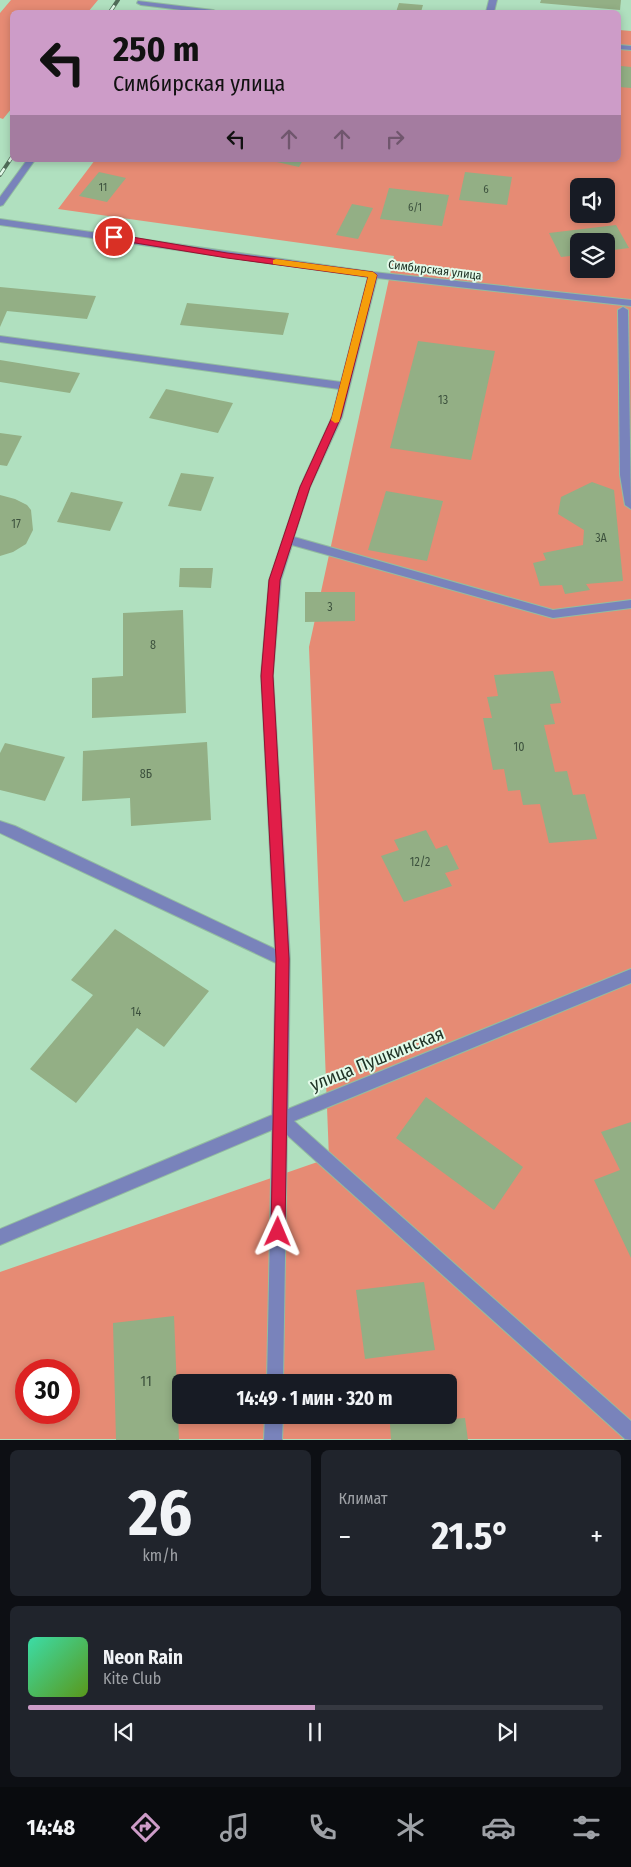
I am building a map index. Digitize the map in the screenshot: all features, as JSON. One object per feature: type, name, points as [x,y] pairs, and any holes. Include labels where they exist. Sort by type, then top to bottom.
[{"type":"street","points":[[142,2],[199,10]]},
{"type":"street","points":[[0,203],[30,162]]},
{"type":"street","name":"Симбирская улица","points":[[0,222],[373,275],[627,306]]},
{"type":"street","points":[[275,1374],[283,959],[267,676],[275,580],[305,487],[337,417],[373,275]]},
{"type":"street","points":[[627,306],[625,475],[631,505]]},
{"type":"street","points":[[0,339],[344,386]]},
{"type":"street","points":[[288,540],[553,614],[631,604]]},
{"type":"street","points":[[0,827],[10,830],[283,959]]},
{"type":"street","name":"улица Пушкинская","points":[[0,1237],[280,1119],[631,976]]},
{"type":"street","points":[[280,1119],[631,1434]]},
{"type":"street","points":[[273,1440],[274,1424]]},
{"type":"shaded area","points":[[11,0],[98,0],[90,10],[10,10],[10,110],[3,119],[0,118],[0,13]]},
{"type":"shaded area","points":[[621,30],[631,31],[631,1439],[0,1439],[0,1272],[329,1158],[309,647],[394,256],[58,209],[93,162],[621,162]]},
{"type":"building","points":[[541,0],[621,0],[620,10],[540,3]]},
{"type":"building","points":[[399,3],[423,5],[422,10],[397,10]]},
{"type":"building","points":[[621,66],[631,67],[631,88],[621,87]]},
{"type":"building","points":[[277,162],[302,162],[299,167]]},
{"type":"building","points":[[99,172],[126,178],[107,202],[79,196]]},
{"type":"building","points":[[465,172],[512,177],[507,205],[459,200]]},
{"type":"building","points":[[389,188],[449,195],[442,226],[380,219]]},
{"type":"building","points":[[352,204],[373,208],[358,239],[336,235]]},
{"type":"building","points":[[616,225],[629,248],[615,250],[615,233],[570,233],[570,256],[561,257],[549,233]]},
{"type":"building","points":[[0,287],[96,296],[87,319],[7,311],[0,327]]},
{"type":"building","points":[[187,303],[289,313],[283,335],[180,325]]},
{"type":"building","points":[[418,341],[495,351],[471,460],[390,448]]},
{"type":"building","points":[[0,360],[80,373],[70,393],[0,382]]},
{"type":"building","points":[[166,389],[233,403],[218,433],[149,418]]},
{"type":"building","points":[[0,433],[22,436],[7,466],[0,465]]},
{"type":"building","points":[[181,473],[214,477],[201,511],[168,506]]},
{"type":"building","points":[[592,482],[614,490],[623,581],[586,584],[590,590],[565,594],[562,585],[540,586],[533,563],[546,560],[543,553],[583,545],[584,530],[558,514],[561,497]]},
{"type":"building","points":[[386,491],[443,501],[427,561],[368,550]]},
{"type":"building","points":[[71,492],[123,502],[110,531],[57,522]]},
{"type":"building","points":[[0,495],[27,505],[31,510],[33,530],[26,544],[13,552],[0,556]]},
{"type":"building","points":[[180,568],[213,568],[211,588],[179,587]]},
{"type":"building","points":[[305,592],[355,592],[355,621],[305,622]]},
{"type":"building","points":[[183,610],[186,713],[92,718],[92,678],[123,676],[123,613]]},
{"type":"building","points":[[553,671],[561,703],[550,704],[555,724],[544,725],[555,772],[567,771],[573,795],[585,794],[597,839],[549,843],[540,804],[523,805],[520,790],[508,791],[504,769],[493,770],[483,718],[492,718],[487,697],[498,696],[494,675]]},
{"type":"building","points":[[207,742],[211,820],[131,826],[130,798],[82,801],[83,751]]},
{"type":"building","points":[[5,743],[65,757],[45,801],[0,790],[0,753]]},
{"type":"building","points":[[426,830],[436,849],[447,845],[459,869],[445,873],[452,886],[404,902],[381,856],[399,850],[394,840]]},
{"type":"building","points":[[115,929],[209,991],[164,1047],[137,1028],[76,1103],[30,1069],[93,995],[71,980]]},
{"type":"building","points":[[426,1097],[523,1167],[494,1210],[396,1138]]},
{"type":"building","points":[[631,1122],[631,1258],[594,1180],[620,1170],[601,1132]]},
{"type":"building","points":[[424,1282],[435,1350],[365,1359],[356,1290]]},
{"type":"building","points":[[174,1316],[176,1374],[172,1374],[172,1424],[178,1424],[179,1440],[116,1440],[113,1323]]},
{"type":"building","points":[[465,1418],[468,1440],[391,1440],[390,1424],[457,1424],[457,1419]]},
{"type":"railway","points":[[111,10],[118,0]]},
{"type":"railway","points":[[0,175],[10,160]]},
{"type":"slow traffic","points":[[276,262],[373,275],[335,420]]},
{"type":"route","points":[[114,237],[373,275],[337,417],[305,487],[275,580],[267,676],[283,959],[278,1232]]}]
